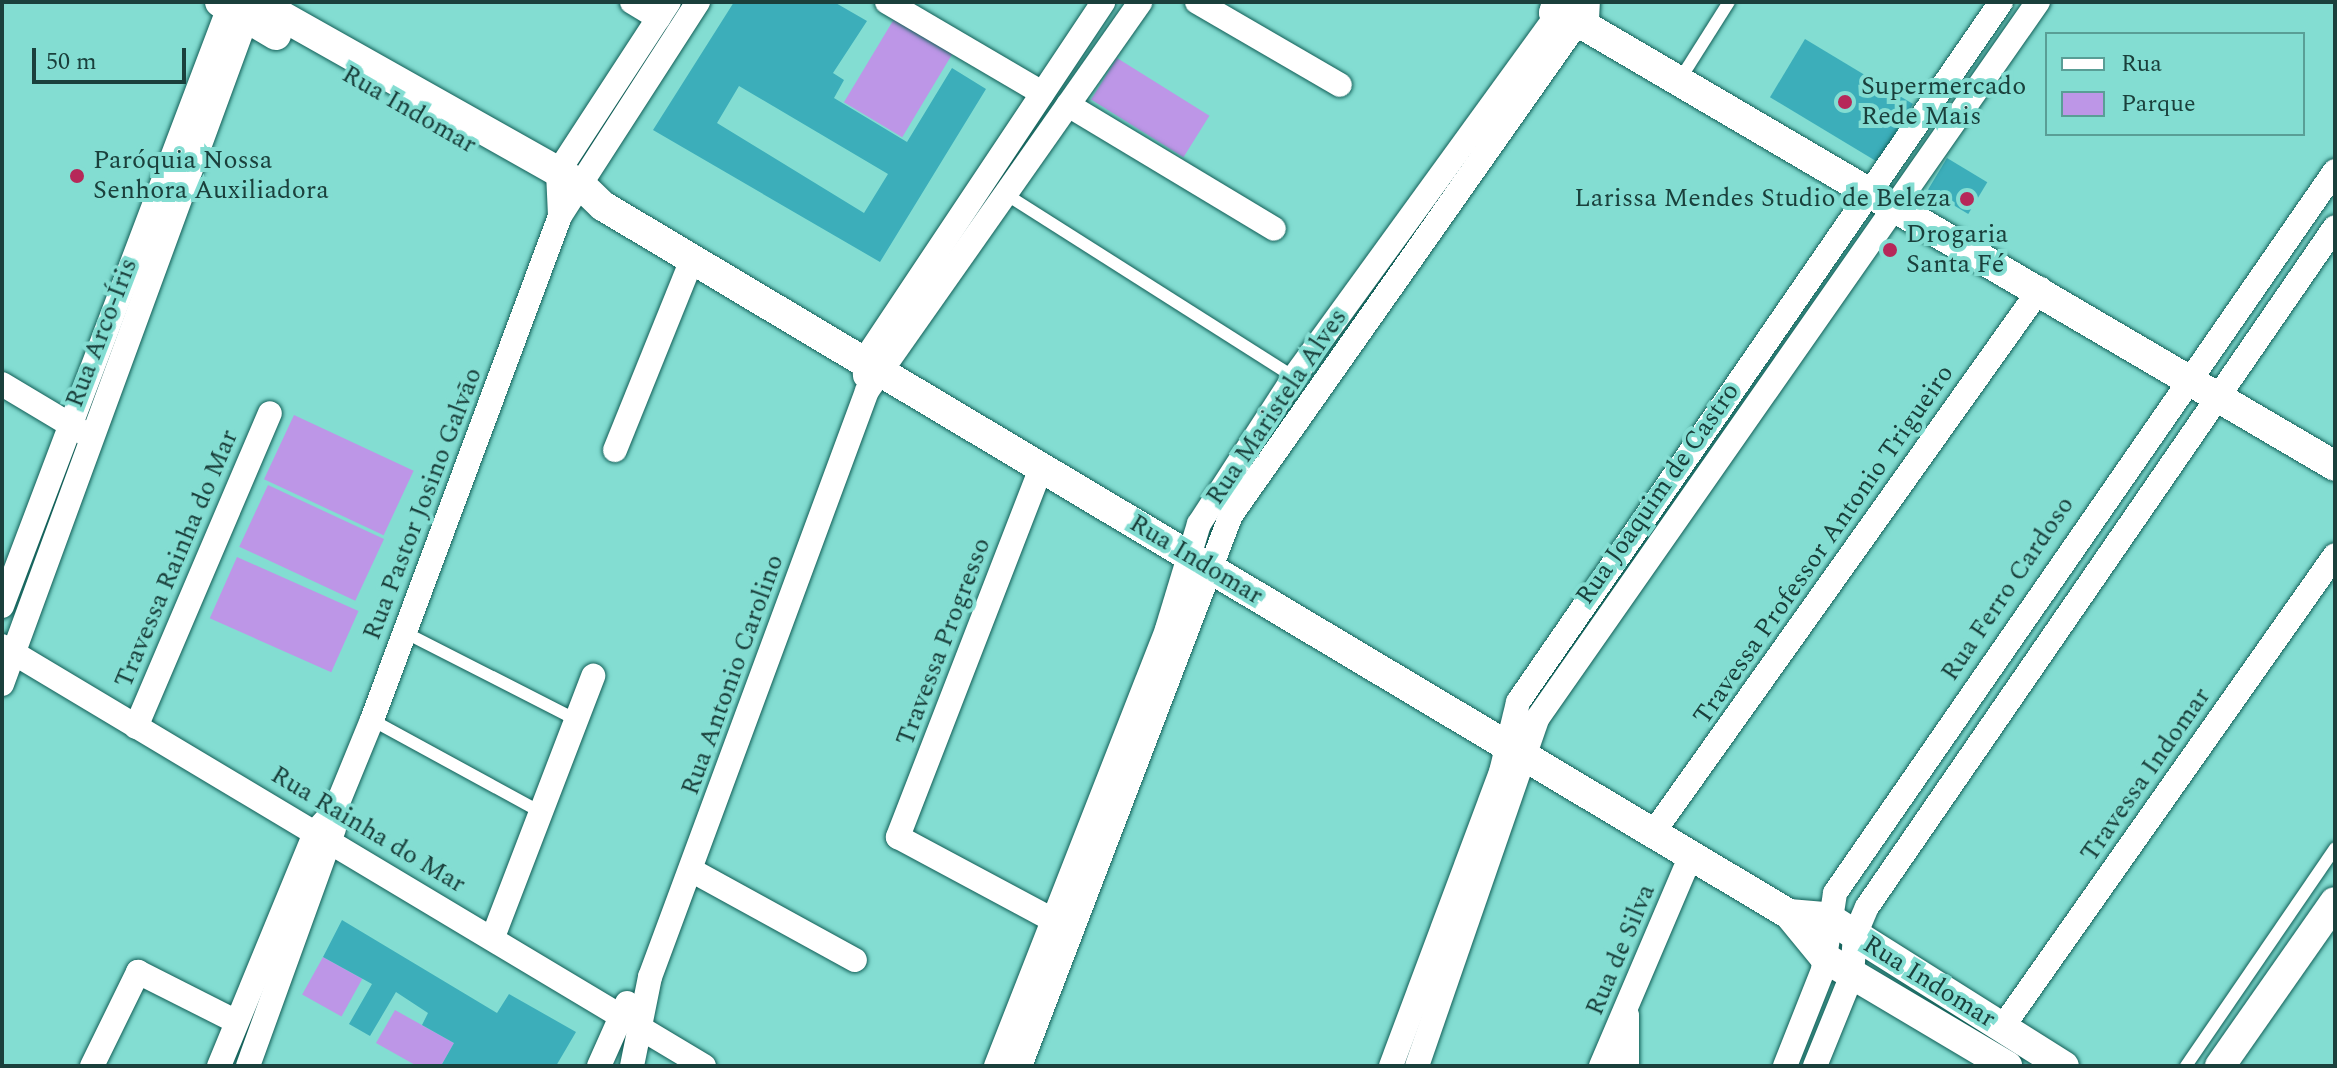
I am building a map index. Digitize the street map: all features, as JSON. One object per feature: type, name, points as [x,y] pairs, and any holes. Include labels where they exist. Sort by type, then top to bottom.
[{"type":"street","points":[[632,2],[664,10]]},
{"type":"street","name":"Rua Pastor Josino Galvão","points":[[565,192],[698,2]]},
{"type":"street","points":[[887,2],[1042,93]]},
{"type":"street","name":"Rua Antonio Carolino","points":[[632,1066],[644,1030],[650,977],[871,375],[957,217],[1103,2]]},
{"type":"street","name":"Rua Antonio Carolino","points":[[871,375],[1007,195],[1140,2]]},
{"type":"street","points":[[1197,2],[1340,85]]},
{"type":"street","name":"Rua Joaquim de Castro","points":[[1881,198],[2001,2]]},
{"type":"street","name":"Rua Joaquim de Castro","points":[[1417,1066],[1517,751],[1531,681],[1881,198],[2038,2]]},
{"type":"street","name":"Rua Indomar","points":[[239,5],[565,192],[603,206],[692,259],[871,375],[1041,468],[1691,855],[1789,914],[1825,958],[2007,1066]]},
{"type":"street","name":"Rua Arco-Íris","points":[[2,684],[8,650],[82,432],[239,5]]},
{"type":"street","name":"Rua Pastor Josino Galvão","points":[[219,1066],[235,1021],[324,836],[372,720],[565,192],[664,10]]},
{"type":"street","points":[[1571,11],[1668,74],[2040,289],[2335,466]]},
{"type":"street","name":"Rua Maristela Alves","points":[[1020,1066],[1199,562],[1207,511],[1294,377],[1571,11]]},
{"type":"street","name":"Rua Maristela Alves","points":[[996,1066],[1199,562],[1571,11]]},
{"type":"street","points":[[1068,105],[1274,229]]},
{"type":"street","name":"Rua Ferro Cardoso","points":[[1785,1066],[1825,958],[1827,917],[1875,835],[2186,378],[2335,171]]},
{"type":"street","points":[[957,217],[981,231]]},
{"type":"street","points":[[1815,1066],[1852,975],[1855,935],[1904,854],[2335,227]]},
{"type":"street","points":[[615,450],[692,259]]},
{"type":"street","name":"Travessa Professor Antonio Trigueiro","points":[[1653,833],[2040,289]]},
{"type":"street","points":[[2,384],[82,432]]},
{"type":"street","name":"Travessa Rainha do Mar","points":[[136,727],[270,413]]},
{"type":"street","name":"Rua Arco-Íris","points":[[2,606],[82,432]]},
{"type":"street","name":"Travessa Progresso","points":[[1041,468],[898,837],[1053,920]]},
{"type":"street","name":"Travessa Indomar","points":[[2002,1028],[2335,555]]},
{"type":"street","name":"Rua Rainha do Mar","points":[[8,650],[493,937],[704,1066]]},
{"type":"street","points":[[493,937],[593,676]]},
{"type":"street","name":"Rua Joaquim de Castro","points":[[1391,1066],[1517,751]]},
{"type":"street","points":[[1918,772],[1948,790]]},
{"type":"street","points":[[1875,835],[1904,854]]},
{"type":"street","name":"Rua Pastor Josino Galvão","points":[[248,1066],[324,836]]},
{"type":"street","name":"Rua de Silva","points":[[1601,1066],[1691,855]]},
{"type":"street","points":[[691,870],[855,960]]},
{"type":"street","points":[[2220,1066],[2335,902]]},
{"type":"street","name":"Rua Indomar","points":[[1789,914],[1827,917],[2064,1066]]},
{"type":"street","points":[[92,1066],[138,972],[235,1021]]},
{"type":"street","name":"Rua Antonio Carolino","points":[[599,1066],[618,1012],[650,977]]},
{"type":"street","points":[[1627,1008],[1627,1066]]},
{"type":"lane","points":[[1668,74],[1729,2]]},
{"type":"lane","points":[[1007,195],[1294,377]]},
{"type":"lane","points":[[404,632],[577,720]]},
{"type":"lane","points":[[372,720],[541,812]]},
{"type":"lane","points":[[2186,1066],[2335,848]]},
{"type":"green space","points":[[897,14],[955,49],[902,137],[844,102]]},
{"type":"green space","points":[[1117,58],[1209,116],[1183,157],[1091,100]]},
{"type":"green space","points":[[294,415],[414,471],[384,535],[264,479]]},
{"type":"green space","points":[[268,485],[384,539],[355,601],[239,547]]},
{"type":"green space","points":[[237,557],[359,611],[331,672],[210,618]]},
{"type":"green space","points":[[323,957],[362,979],[342,1016],[302,995]]},
{"type":"green space","points":[[395,1010],[454,1043],[441,1066],[417,1066],[376,1043]]},
{"type":"building","points":[[734,2],[834,2],[867,21],[833,73],[844,80],[834,98],[907,142],[952,68],[986,89],[880,262],[653,130]],"holes":[[[739,86],[888,174],[864,213],[717,123]]]},
{"type":"building","name":"Supermercado Rede Mais","points":[[1805,39],[1913,104],[1878,162],[1770,97]]},
{"type":"building","points":[[1947,158],[1987,182],[1968,214],[1928,190]]},
{"type":"building","points":[[342,920],[497,1013],[509,994],[576,1032],[556,1066],[441,1066],[454,1043],[422,1025],[428,1013],[396,992],[370,1036],[349,1024],[372,984],[323,957]]},
{"type":"place","name":"Supermercado Rede Mais","points":[[1845,102]]},
{"type":"place","name":"Paróquia Nossa Senhora Auxiliadora","points":[[77,176]]},
{"type":"place","name":"Larissa Mendes Studio de Beleza","points":[[1967,199]]},
{"type":"place","name":"Drogaria Santa Fé","points":[[1890,250]]}]
